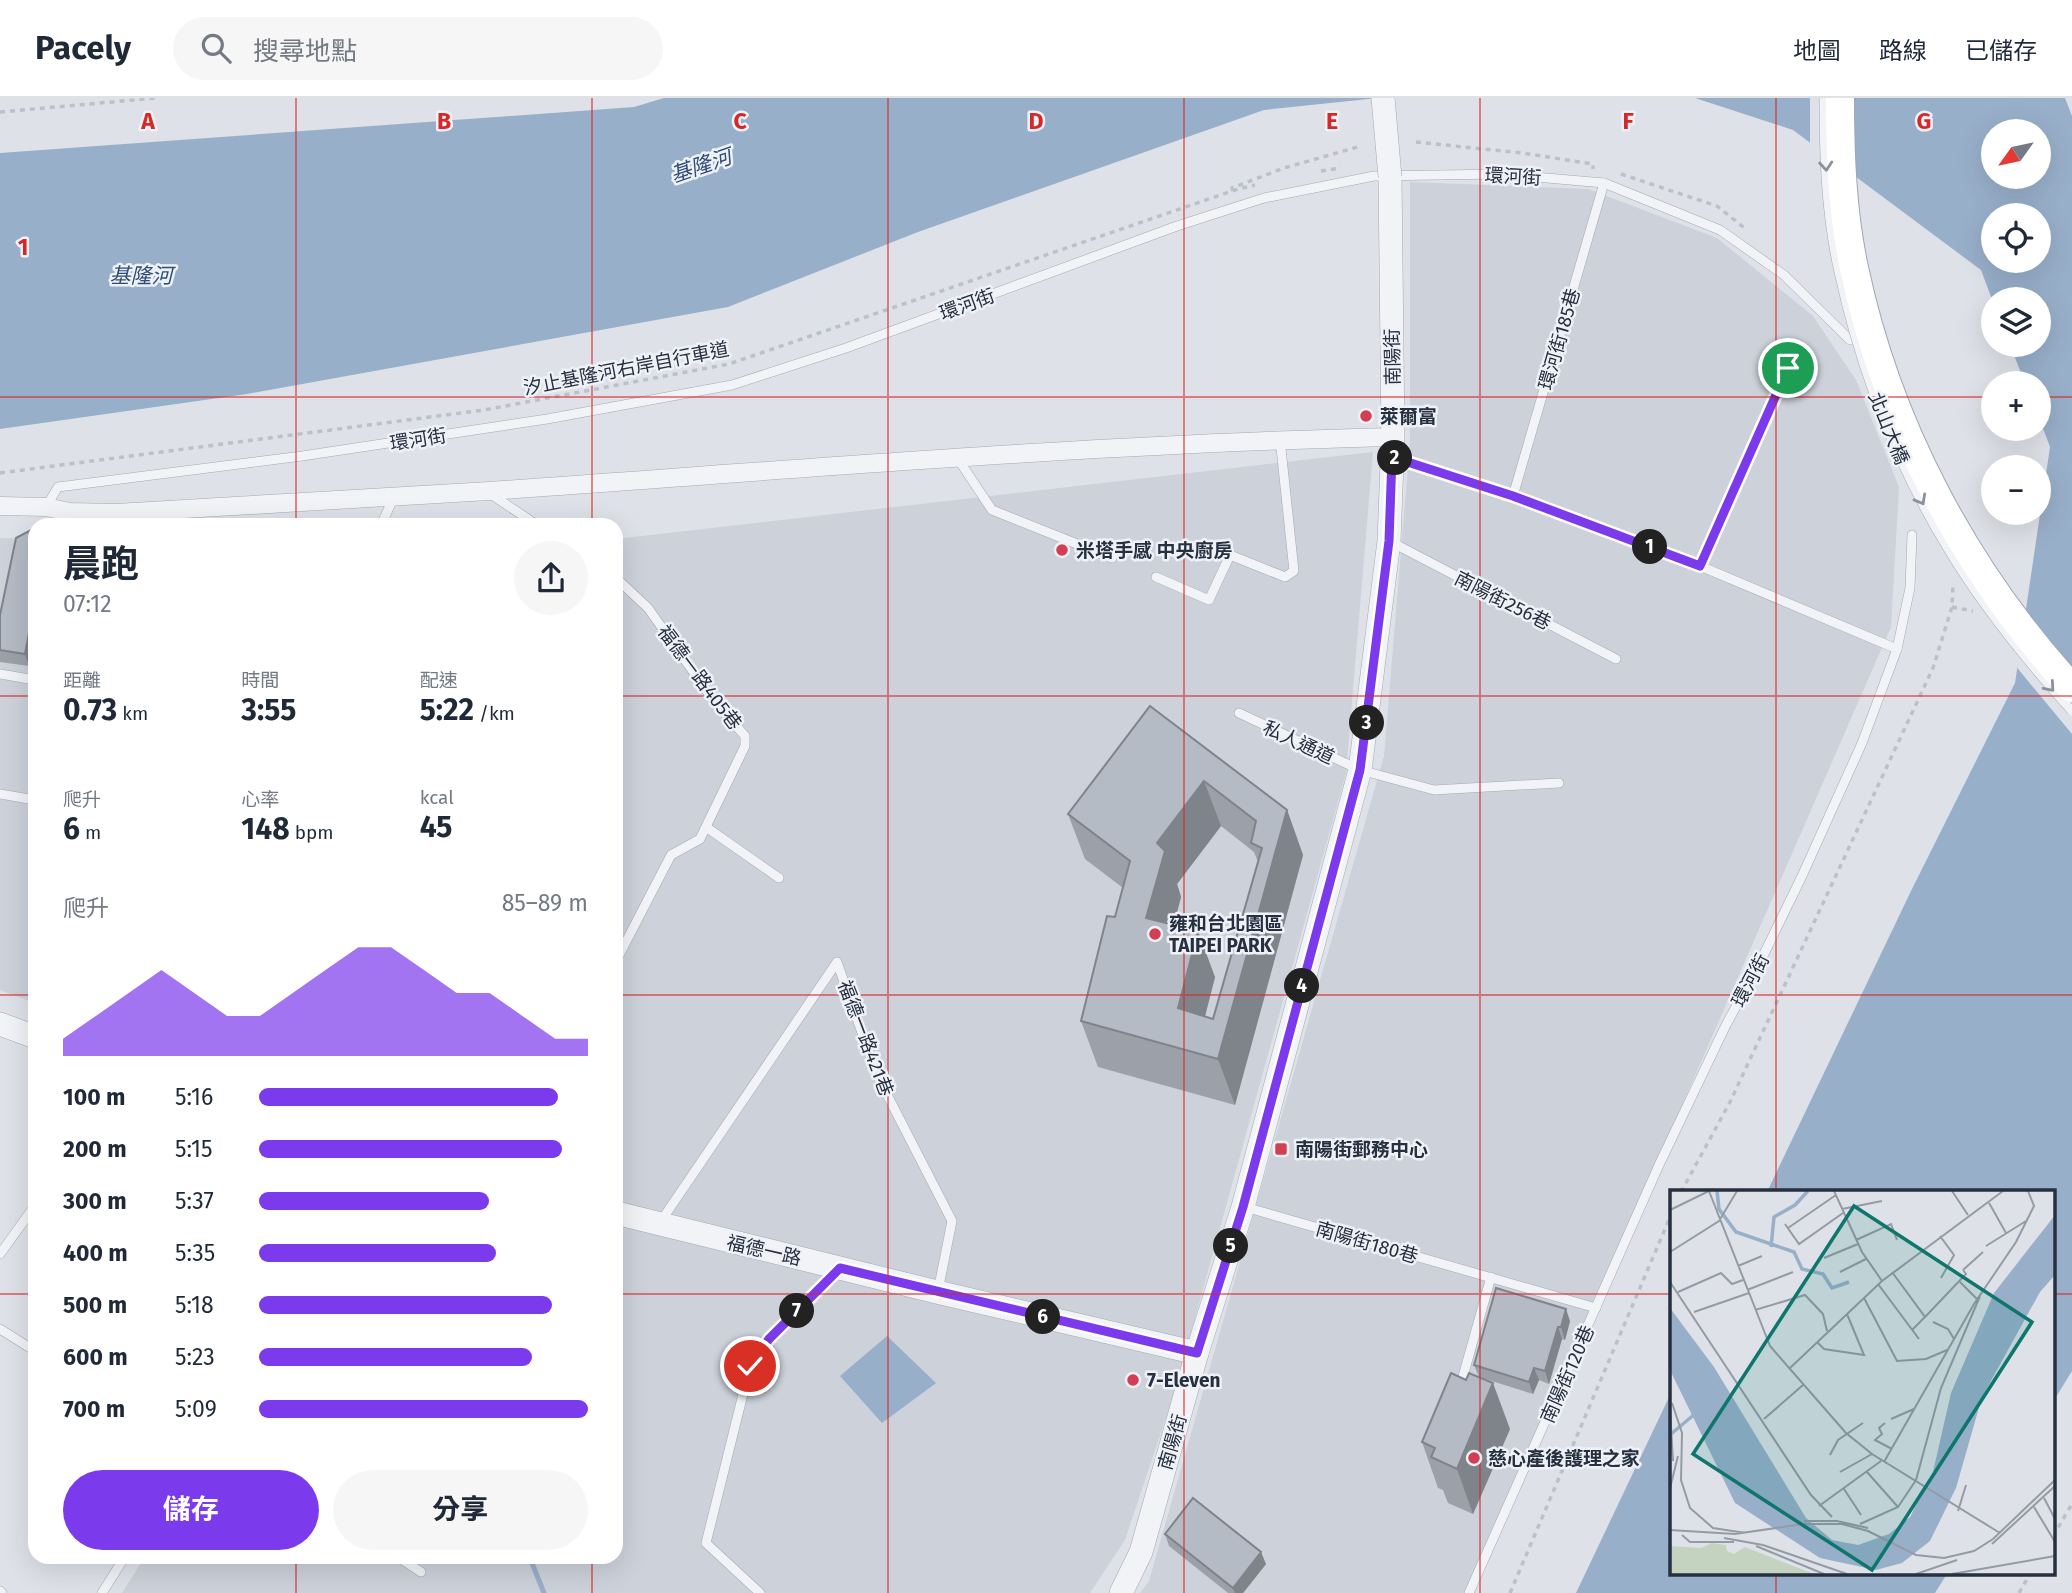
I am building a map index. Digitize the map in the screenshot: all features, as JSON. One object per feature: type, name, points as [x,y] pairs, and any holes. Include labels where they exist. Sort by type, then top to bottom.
[{"type":"main road","name":"北山大橋","points":[[1840,98],[1846,221],[1864,313],[1882,372],[1912,447],[1959,539],[1990,587],[2072,688]]},
{"type":"street","name":"南陽街","points":[[1121,1593],[1141,1552],[1197,1353],[1243,1207],[1360,770],[1389,541],[1393,447],[1390,177],[1383,98]]},
{"type":"street","points":[[0,506],[46,507],[68,518],[1280,439],[1393,447]]},
{"type":"street","points":[[0,1024],[28,1034]]},
{"type":"street","name":"福德一路","points":[[623,1218],[1197,1353]]},
{"type":"lane","name":"北山大橋","points":[[1824,98],[1824,152],[1838,271],[1878,404],[1914,487],[1947,547],[2011,640],[2072,711]]},
{"type":"lane","name":"環河街","points":[[46,507],[58,487],[302,456],[519,424],[733,385],[846,348],[1177,226],[1264,198],[1374,176],[1501,174],[1604,183],[1720,230],[1784,275],[1850,340]]},
{"type":"lane","name":"環河街185巷","points":[[1513,496],[1604,183]]},
{"type":"lane","points":[[1700,566],[1788,368]]},
{"type":"lane","points":[[1156,577],[1209,600],[1230,555],[1285,577],[1294,571],[1280,439]]},
{"type":"lane","points":[[1393,447],[1513,496],[1700,566],[1897,649]]},
{"type":"lane","points":[[958,459],[992,510],[1112,558]]},
{"type":"lane","points":[[487,491],[527,518]]},
{"type":"lane","points":[[384,518],[395,496]]},
{"type":"lane","name":"環河街","points":[[1596,1308],[1659,1165],[1724,1029],[1764,954],[1862,743],[1897,649],[1910,588],[1912,535]]},
{"type":"lane","name":"南陽街256巷","points":[[1389,541],[1616,659]]},
{"type":"lane","name":"福德一路405巷","points":[[623,585],[648,608],[714,701],[745,736],[745,746],[701,839],[671,855],[623,948]]},
{"type":"lane","points":[[0,674],[28,679]]},
{"type":"lane","name":"私人通道","points":[[1239,713],[1360,770],[1434,790],[1559,783]]},
{"type":"lane","points":[[0,794],[28,799]]},
{"type":"lane","points":[[706,827],[779,878]]},
{"type":"lane","name":"福德一路421巷","points":[[659,1225],[837,962],[877,1075],[952,1221],[937,1292]]},
{"type":"lane","name":"南陽街180巷","points":[[1243,1207],[1596,1308]]},
{"type":"lane","points":[[0,1254],[28,1215]]},
{"type":"lane","points":[[760,1593],[706,1543],[712,1516],[750,1366],[769,1339],[840,1268]]},
{"type":"lane","points":[[1458,1394],[1491,1277]]},
{"type":"lane","name":"南陽街120巷","points":[[1469,1593],[1596,1308]]},
{"type":"lane","points":[[0,1329],[28,1347]]},
{"type":"lane","points":[[102,1593],[120,1564]]},
{"type":"lane","points":[[409,1564],[421,1572]]},
{"type":"path","points":[[77,98],[78,106]]},
{"type":"path","points":[[0,111],[156,98]]},
{"type":"path","points":[[1416,142],[1460,145],[1593,163],[1593,169]]},
{"type":"path","name":"汐止基隆河右岸自行車道","points":[[0,473],[484,410],[729,364],[1233,191],[1232,188],[1284,168],[1361,146]]},
{"type":"path","points":[[1510,1593],[1670,1217]]},
{"type":"path","points":[[2054,1534],[2072,1504]]},
{"type":"path","points":[[2019,1593],[2029,1576]]},
{"type":"shaded area","points":[[1410,182],[1588,189],[1717,238],[1813,316],[1856,380],[1899,487],[1891,627],[1469,1593],[1140,1593],[1149,1581],[1384,756],[1410,442]]},
{"type":"shaded area","points":[[1373,452],[1346,773],[1174,1394],[1125,1540],[1090,1593],[122,1593],[140,1564],[623,1564],[623,538]]},
{"type":"shaded area","points":[[0,538],[28,539],[28,1000],[0,990]]},
{"type":"water","name":"基隆河","points":[[664,98],[1378,98],[1264,110],[918,232],[728,307],[247,394],[0,429],[0,153],[634,107]]},
{"type":"water","points":[[1695,98],[2065,98],[2072,116],[2072,1371],[2054,1400],[2054,1190],[1768,1190],[1911,891],[2015,683],[2038,525],[2051,525],[2051,455],[2049,455],[2048,441],[2051,441],[2051,371],[2020,371],[2015,357],[2051,357],[2051,287],[1987,287],[1982,273],[2051,273],[2051,203],[1981,203],[1981,270],[1793,130]]},
{"type":"water","points":[[887,1336],[936,1383],[882,1423],[840,1376]]},
{"type":"water","points":[[1670,1395],[1670,1576],[1946,1576],[1935,1593],[1576,1593]]},
{"type":"pier","points":[[1810,98],[1845,98],[1855,180],[1810,147]]},
{"type":"pier","points":[[2020,625],[2072,685],[2072,734],[2014,664]]},
{"type":"building","points":[[28,532],[28,638],[25,654],[0,650],[0,615],[16,538]]},
{"type":"building","points":[[1150,706],[1287,810],[1218,1059],[1081,1021],[1107,916],[1115,917],[1130,861],[1068,814]],"holes":[[[1204,781],[1256,821],[1251,843],[1262,848],[1213,1019],[1178,1008],[1198,931],[1146,918],[1165,851],[1157,843]]]},
{"type":"building","points":[[1496,1288],[1566,1309],[1545,1371],[1534,1368],[1529,1382],[1474,1365]]},
{"type":"building","points":[[1451,1373],[1466,1380],[1469,1373],[1493,1383],[1457,1469],[1431,1457],[1435,1448],[1422,1442]]},
{"type":"building","points":[[1193,1498],[1261,1552],[1233,1588],[1165,1534]]},
{"type":"waterway","points":[[532,1564],[544,1593]]},
{"type":"place","name":"萊爾富","points":[[1366,416]]},
{"type":"place","name":"米塔手感 中央廚房","points":[[1062,550]]},
{"type":"place","name":"雍和台北園區 TAIPEI PARK","points":[[1155,934]]},
{"type":"place","name":"南陽街郵務中心","points":[[1281,1149]]},
{"type":"place","name":"7-Eleven","points":[[1133,1380]]},
{"type":"place","name":"慈心產後護理之家","points":[[1474,1458]]},
{"type":"route","points":[[750,1366],[769,1339],[840,1268],[1197,1353],[1243,1207],[1360,770],[1389,541],[1392,457],[1513,496],[1700,566],[1788,368]]}]
